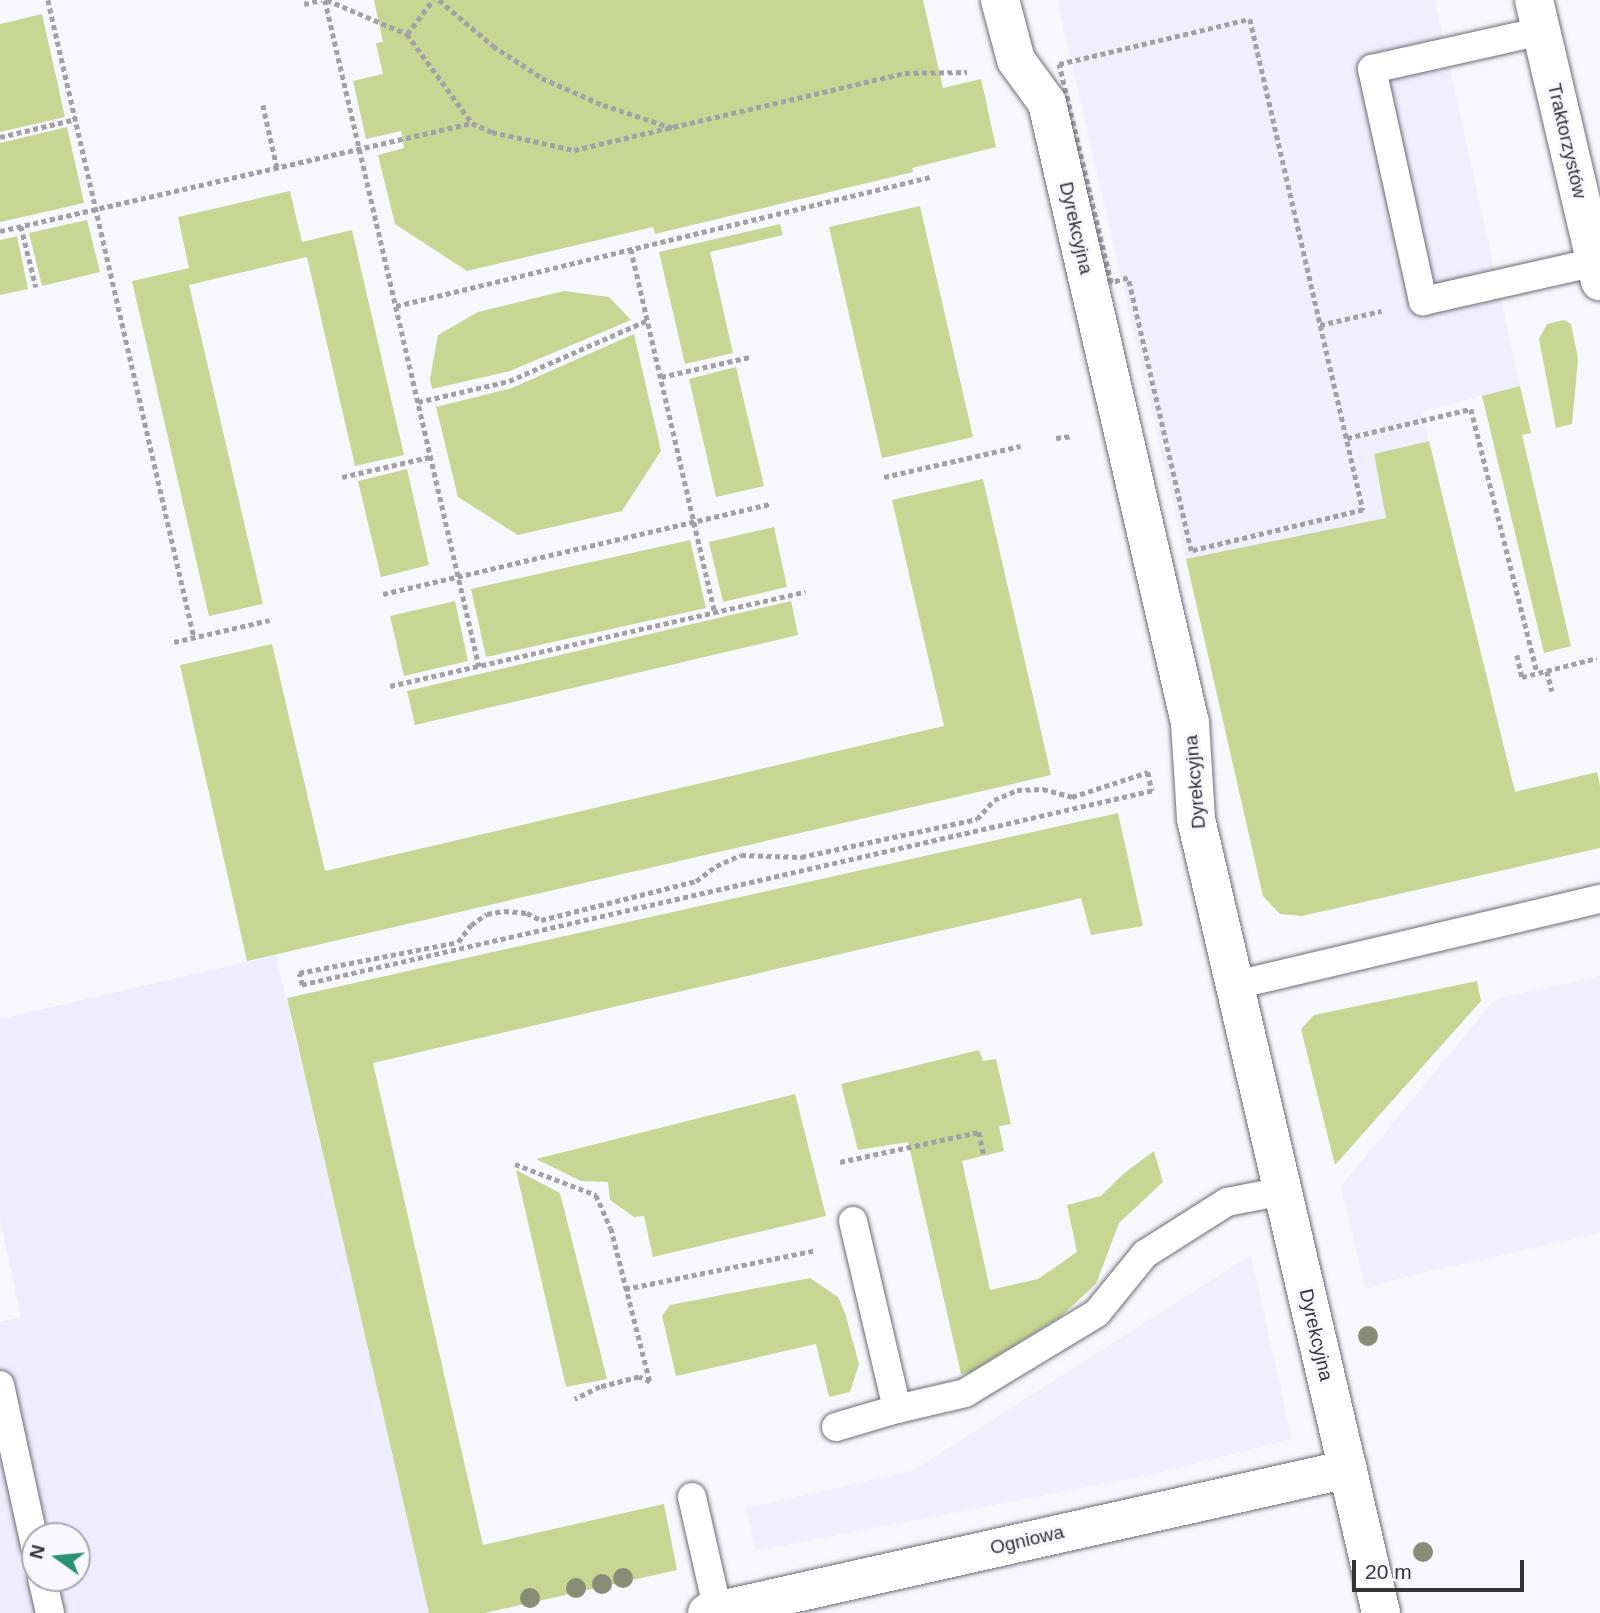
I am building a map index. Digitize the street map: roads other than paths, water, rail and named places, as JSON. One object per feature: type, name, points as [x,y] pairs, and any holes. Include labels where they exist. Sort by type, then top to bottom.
[{"type":"street","name":"Dyrekcyjna","points":[[1000,0],[1016,60],[1047,103],[1190,723],[1196,819],[1381,1613]]},
{"type":"street","name":"Traktorzystów","points":[[1538,15],[1598,272]]},
{"type":"street","name":"Ogniowa","points":[[713,1612],[1348,1469]]},
{"type":"lane","points":[[1538,15],[1372,69],[1423,301],[1598,272]]},
{"type":"lane","points":[[1236,985],[1600,899]]},
{"type":"lane","points":[[836,1427],[965,1393],[1097,1313],[1145,1254],[1227,1202],[1283,1191]]},
{"type":"lane","points":[[856,1231],[897,1409]]},
{"type":"lane","points":[[0,1385],[30,1522]]},
{"type":"lane","points":[[692,1497],[713,1612]]},
{"type":"lane","points":[[45,1592],[50,1613]]}]
